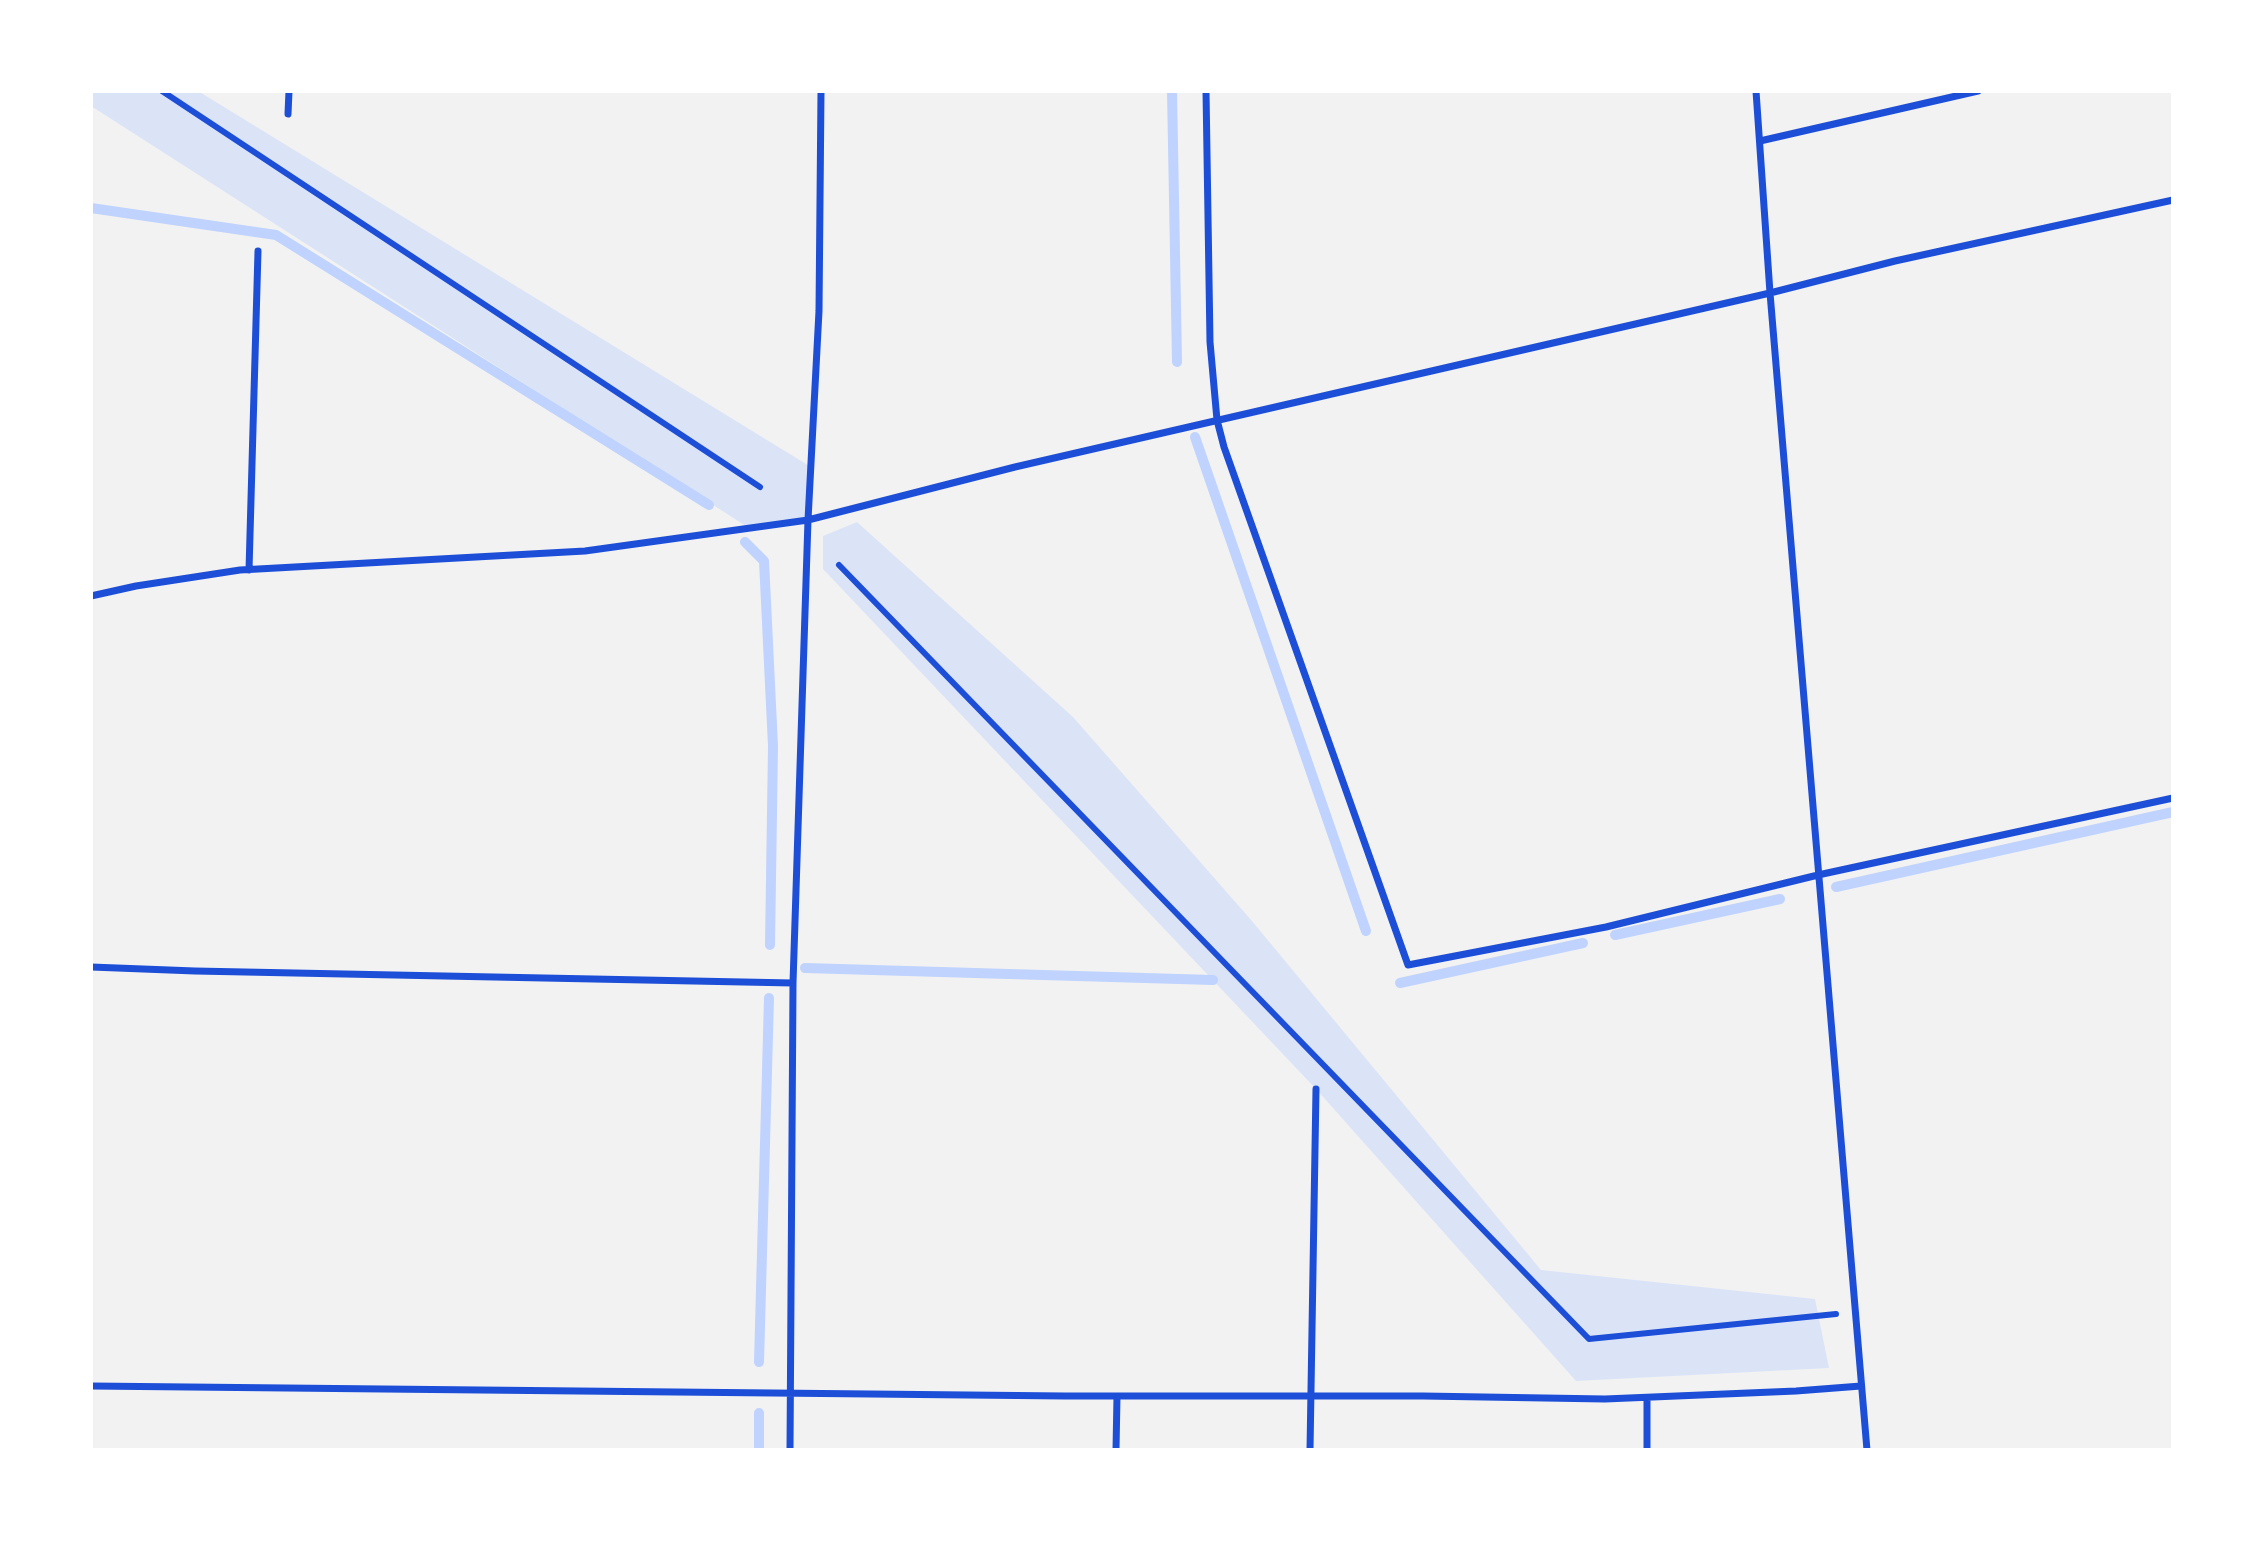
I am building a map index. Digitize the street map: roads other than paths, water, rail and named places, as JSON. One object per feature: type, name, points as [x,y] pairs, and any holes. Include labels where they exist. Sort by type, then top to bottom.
[{"type":"street","points":[[162,91],[760,487]]},
{"type":"street","points":[[288,114],[289,91]]},
{"type":"street","points":[[790,1450],[793,983],[808,520],[819,312],[821,91]]},
{"type":"street","points":[[1206,91],[1210,342],[1217,420],[1224,447],[1408,965],[1606,927],[1818,875],[2173,798]]},
{"type":"street","points":[[1756,91],[1770,293],[1867,1450]]},
{"type":"street","points":[[1760,141],[1978,91]]},
{"type":"street","points":[[91,596],[136,586],[248,570],[584,551],[808,520],[1015,467],[1770,293],[1895,261],[2173,200]]},
{"type":"street","points":[[248,570],[258,251]]},
{"type":"street","points":[[839,565],[1589,1339],[1836,1314]]},
{"type":"street","points":[[91,967],[793,983]]},
{"type":"street","points":[[1310,1450],[1316,1089]]},
{"type":"street","points":[[91,1386],[1605,1399],[1861,1386]]},
{"type":"street","points":[[1116,1450],[1117,1396]]},
{"type":"street","points":[[1647,1398],[1647,1450]]},
{"type":"waterway","points":[[1172,91],[1177,362]]},
{"type":"waterway","points":[[91,208],[276,235],[709,505]]},
{"type":"waterway","points":[[1195,437],[1366,931]]},
{"type":"waterway","points":[[745,542],[764,561],[773,746],[770,945]]},
{"type":"waterway","points":[[1836,887],[2173,812]]},
{"type":"waterway","points":[[1615,935],[1780,899]]},
{"type":"waterway","points":[[1400,983],[1583,943]]},
{"type":"waterway","points":[[805,968],[1213,980]]},
{"type":"waterway","points":[[759,1362],[769,998]]},
{"type":"waterway","points":[[759,1413],[759,1450]]}]
